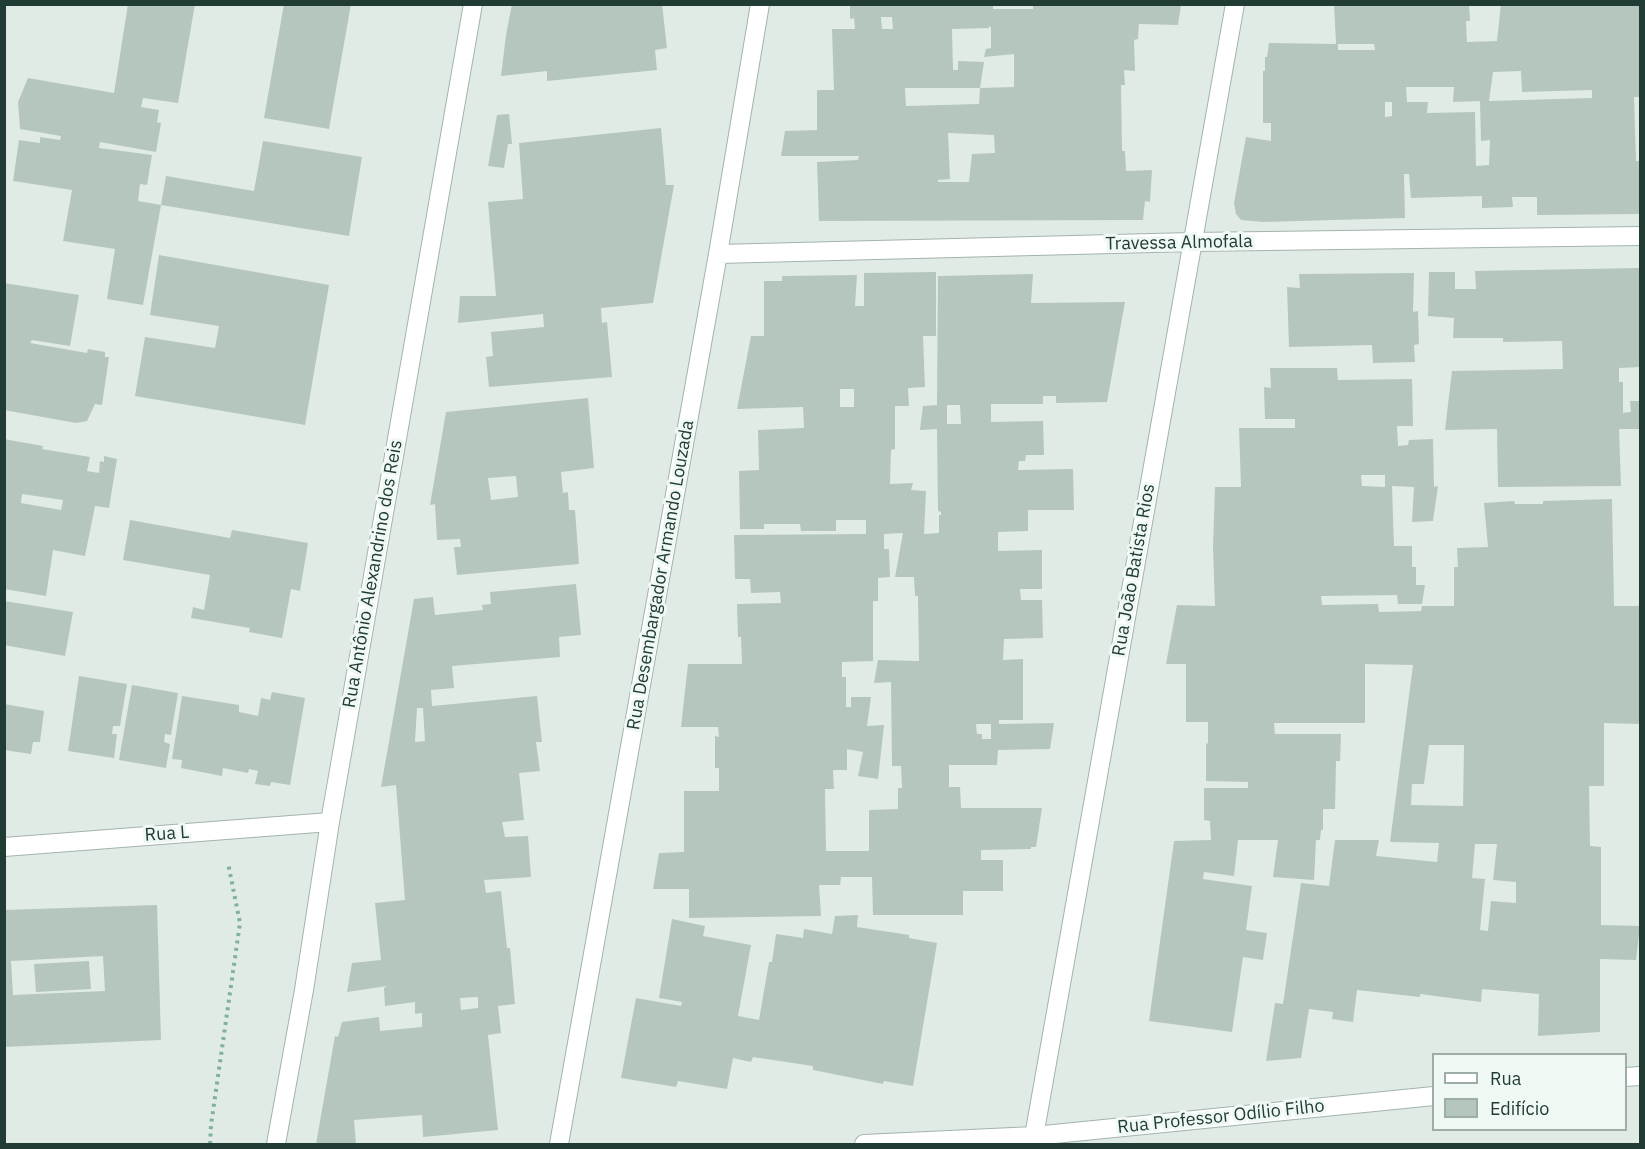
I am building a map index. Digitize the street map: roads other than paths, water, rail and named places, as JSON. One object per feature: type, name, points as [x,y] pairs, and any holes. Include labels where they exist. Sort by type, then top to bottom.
[{"type":"street","name":"Rua Antônio Alexandrino dos Reis","points":[[276,1144],[473,4]]},
{"type":"street","name":"Rua Desembargador Armando Louzada","points":[[559,1144],[718,254],[760,4]]},
{"type":"street","name":"Rua João Batista Rios","points":[[1034,1136],[1235,4]]},
{"type":"street","name":"Travessa Almofala","points":[[718,254],[1192,242],[1641,236]]},
{"type":"street","name":"Rua L","points":[[4,847],[330,822]]},
{"type":"street","name":"Rua Professor Odílio Filho","points":[[864,1144],[1034,1136],[1432,1096]]}]
